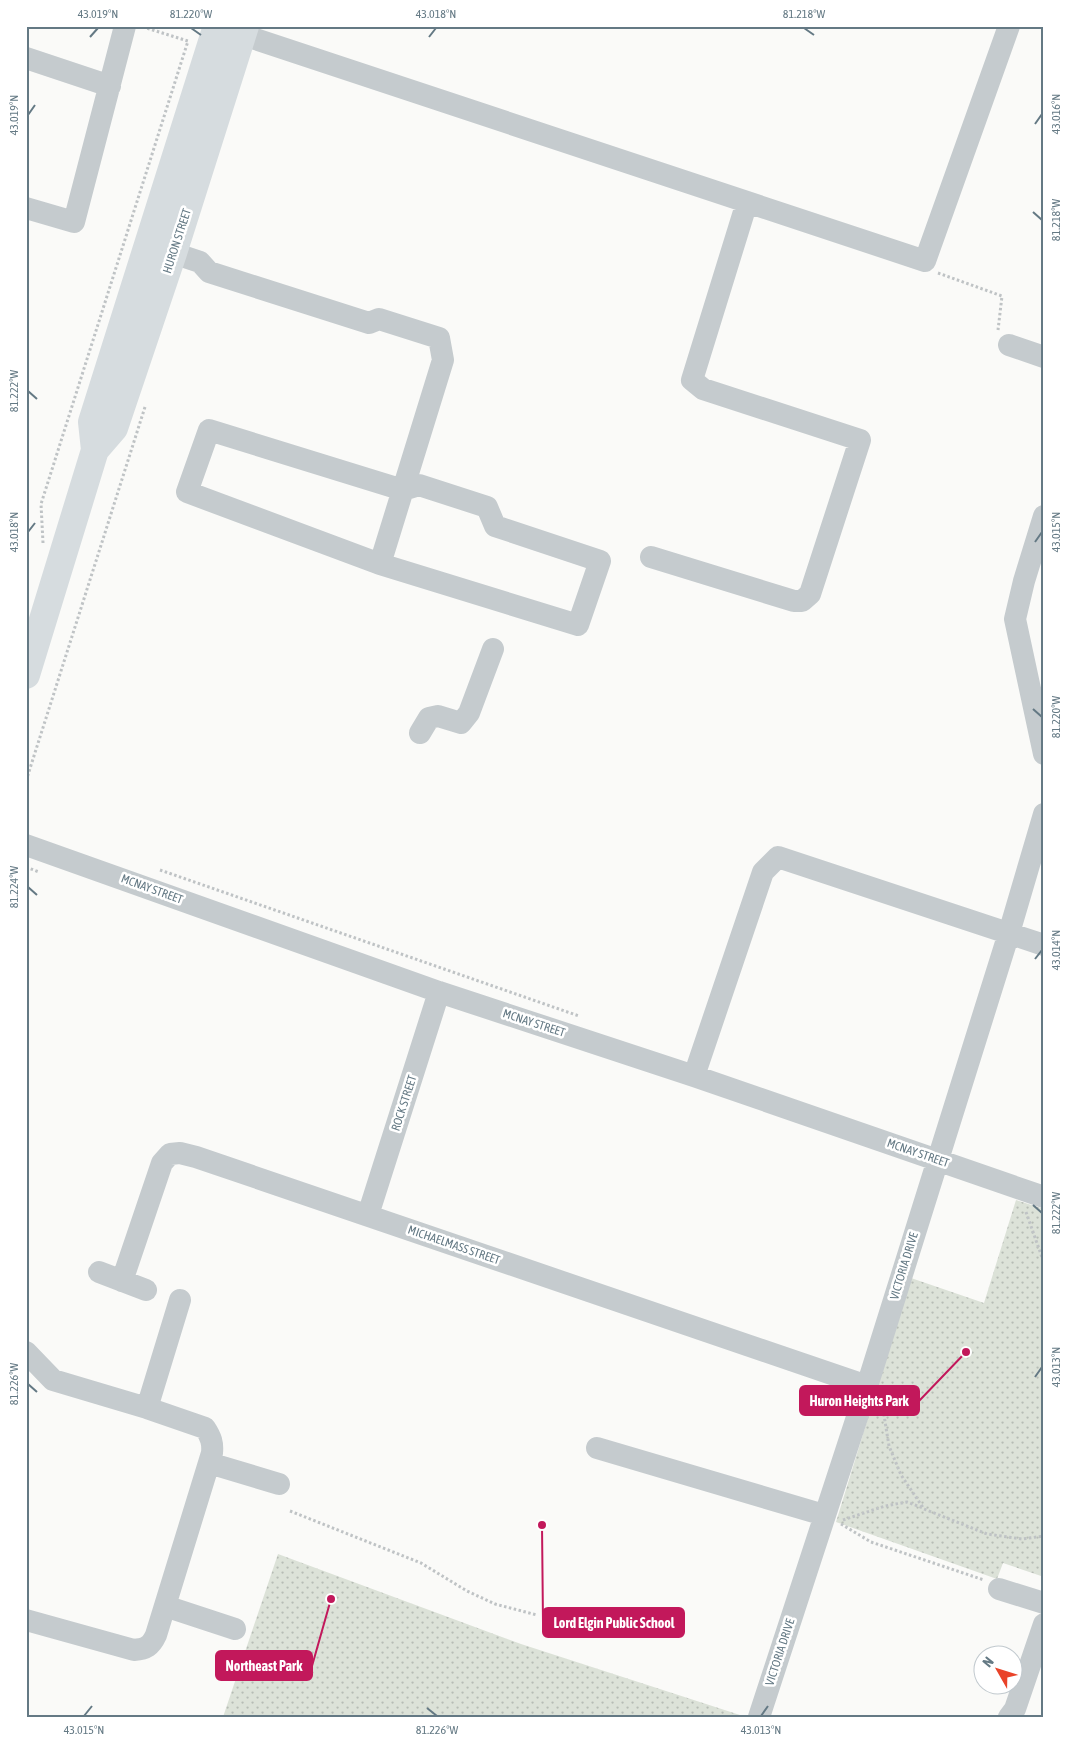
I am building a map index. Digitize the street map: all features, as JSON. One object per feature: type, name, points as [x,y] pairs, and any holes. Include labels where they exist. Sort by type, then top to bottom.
[{"type":"main road","name":"HURON STREET","points":[[161,249],[215,27]]},
{"type":"main road","name":"HURON STREET","points":[[26,675],[95,450],[92,422],[161,249],[244,30]]},
{"type":"street","points":[[26,208],[74,222],[125,26]]},
{"type":"street","points":[[215,27],[244,30],[925,261],[1009,26]]},
{"type":"street","points":[[26,58],[110,86]]},
{"type":"street","points":[[651,557],[794,601],[802,601],[810,594],[860,440],[703,389],[692,380],[747,202]]},
{"type":"street","points":[[161,249],[200,262],[209,272],[369,323],[379,320],[439,338],[444,360],[380,564]]},
{"type":"street","points":[[1003,339],[1044,357]]},
{"type":"street","points":[[209,430],[403,490],[418,485],[487,507],[495,526],[600,561],[578,625],[380,564],[187,492],[209,430]]},
{"type":"street","points":[[1044,516],[1024,581],[1015,619],[1044,754]]},
{"type":"street","points":[[420,733],[429,718],[438,716],[461,723],[469,713],[493,649]]},
{"type":"street","name":"VICTORIA DRIVE","points":[[759,1717],[865,1392],[1044,814]]},
{"type":"street","name":"MCNAY STREET","points":[[26,844],[439,992],[694,1076],[1044,1197]]},
{"type":"street","points":[[694,1076],[762,872],[778,857],[1044,944]]},
{"type":"street","name":"ROCK STREET","points":[[368,1215],[439,992]]},
{"type":"street","name":"MICHAELMASS STREET","points":[[122,1281],[162,1163],[170,1154],[180,1153],[368,1215],[865,1392]]},
{"type":"street","points":[[98,1272],[146,1290]]},
{"type":"street","points":[[146,1408],[180,1300]]},
{"type":"street","points":[[26,1352],[53,1380],[205,1428],[210,1435],[213,1445],[152,1644],[144,1649],[134,1650],[26,1620]]},
{"type":"street","points":[[598,1448],[824,1515]]},
{"type":"street","points":[[209,1463],[279,1484]]},
{"type":"street","points":[[993,1585],[1044,1603]]},
{"type":"street","points":[[165,1606],[235,1629]]},
{"type":"street","points":[[1009,1717],[1015,1708],[1044,1624]]},
{"type":"path","points":[[44,546],[41,504],[188,41],[140,26]]},
{"type":"path","points":[[936,272],[1002,296],[1003,339]]},
{"type":"path","points":[[26,781],[146,406]]},
{"type":"path","points":[[160,870],[586,1019]]},
{"type":"path","points":[[1026,1212],[1044,1263]]},
{"type":"path","points":[[865,1392],[883,1409],[889,1446],[900,1474],[924,1509]]},
{"type":"path","points":[[993,1585],[871,1542],[836,1522],[884,1506],[907,1502],[987,1534],[1022,1540],[1044,1536]]},
{"type":"path","points":[[290,1511],[421,1563],[467,1591],[495,1604],[537,1615]]},
{"type":"shaded area","points":[[1016,1200],[1044,1209],[1044,1577],[1003,1563],[997,1579],[836,1522],[911,1278],[984,1303]]},
{"type":"shaded area","points":[[278,1554],[521,1644],[740,1715],[739,1717],[223,1717]]},
{"type":"place","name":"Huron Heights Park","points":[[966,1352]]},
{"type":"place","name":"Lord Elgin Public School","points":[[542,1525]]},
{"type":"place","name":"Northeast Park","points":[[331,1599]]}]
